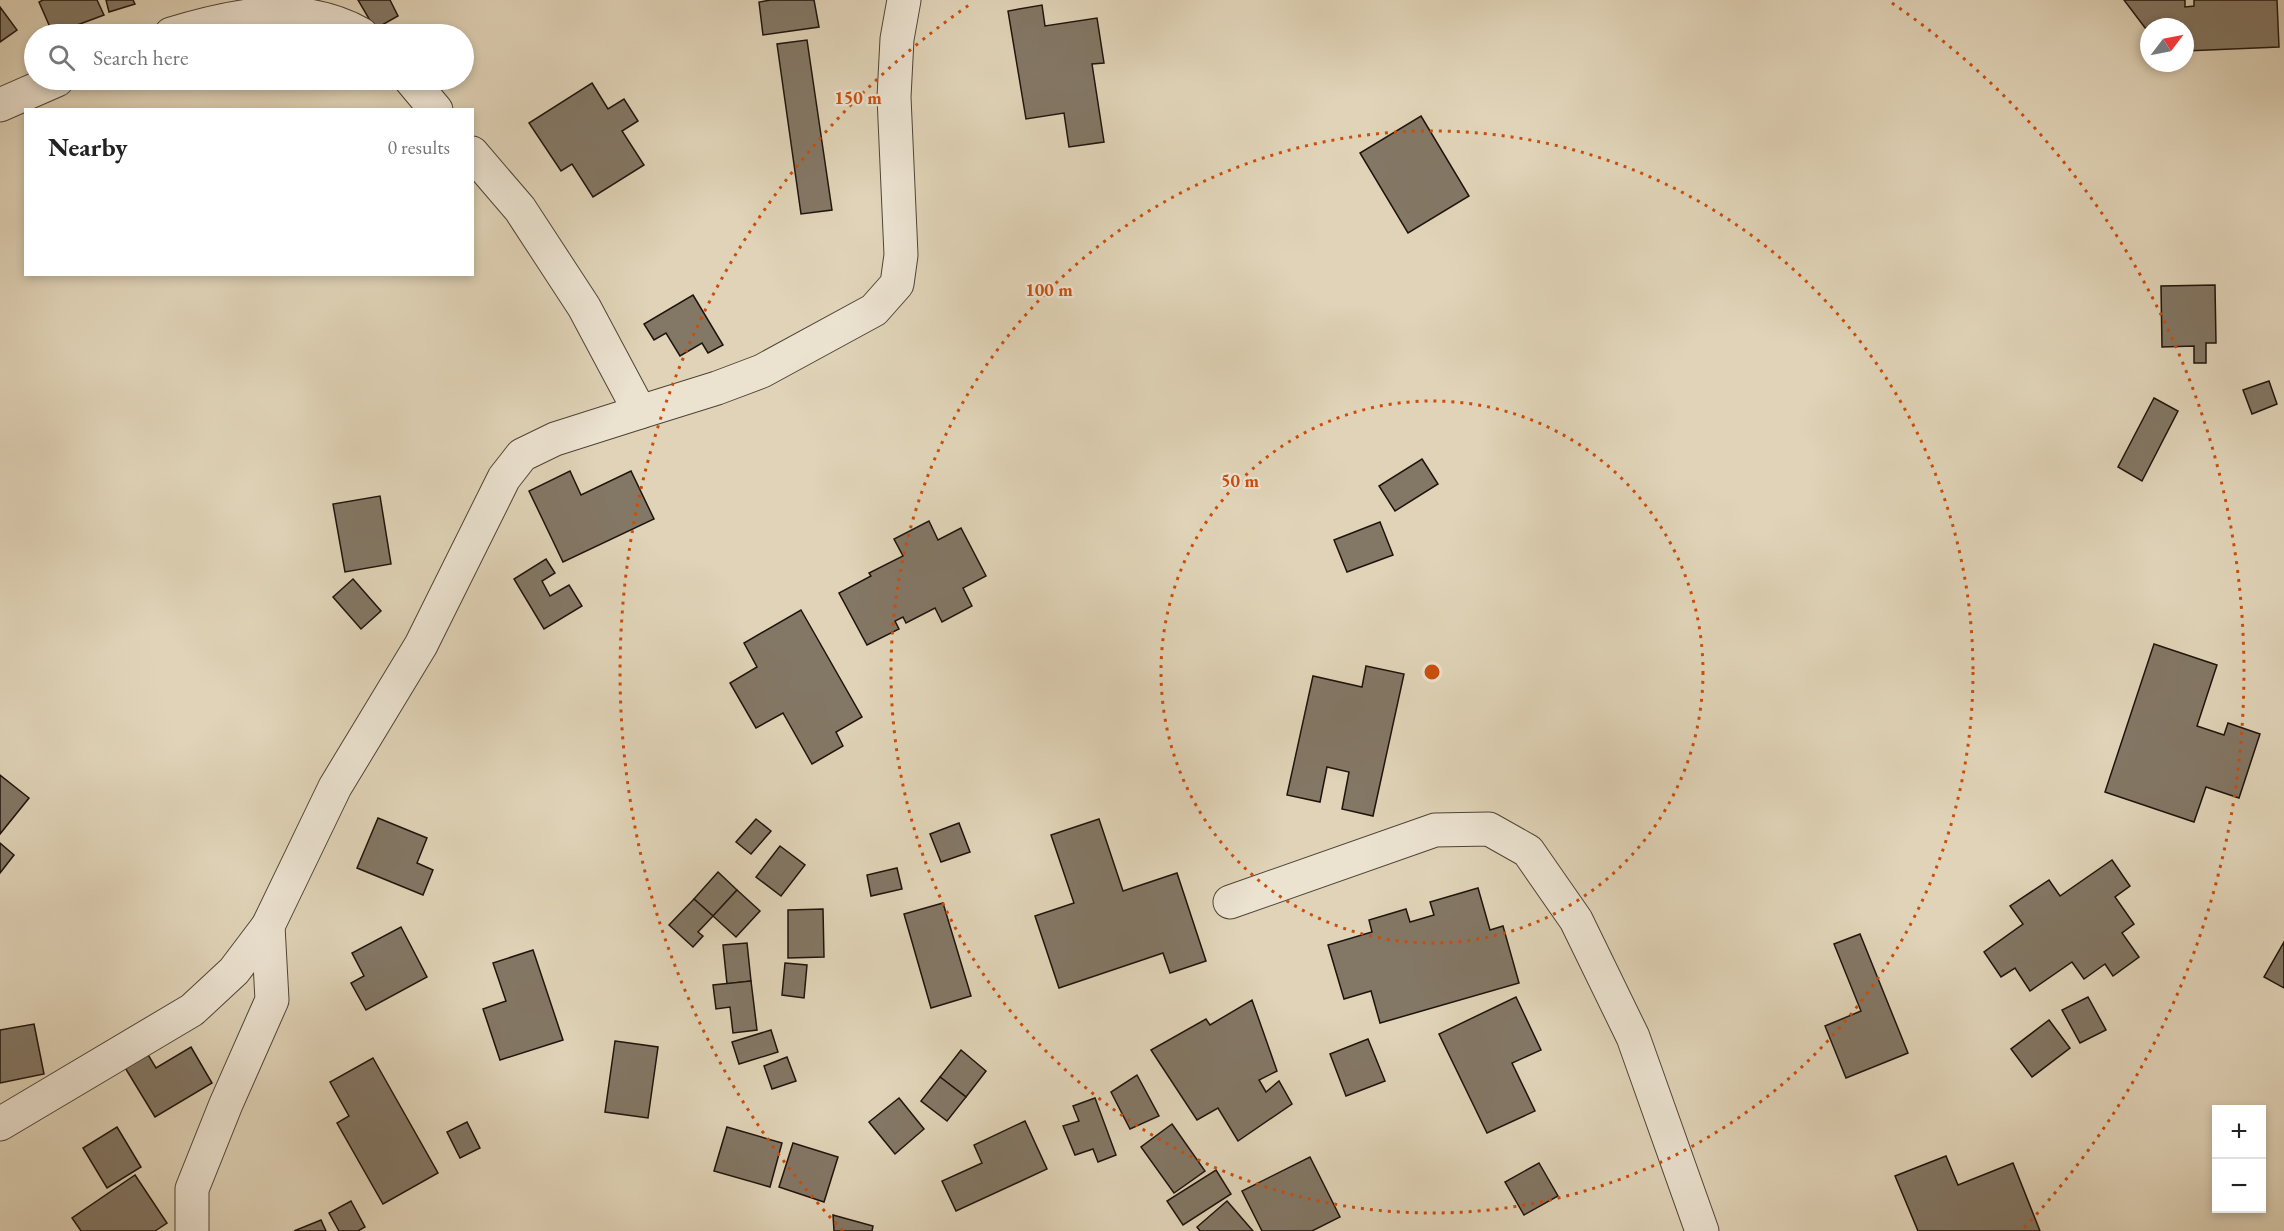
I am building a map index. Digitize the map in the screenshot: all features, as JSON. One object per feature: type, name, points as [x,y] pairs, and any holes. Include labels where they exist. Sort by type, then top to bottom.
[{"type":"street","points":[[0,1124],[192,1010],[234,971],[268,926],[335,787],[421,645],[504,478],[522,455],[555,439],[717,388],[762,371],[874,310],[897,284],[901,255],[894,97],[897,39],[904,0]]},
{"type":"street","points":[[204,24],[231,16],[271,9],[317,12],[340,24]]},
{"type":"street","points":[[0,105],[34,90]]},
{"type":"street","points":[[419,90],[434,108]]},
{"type":"street","points":[[474,155],[520,209],[577,297],[640,412]]},
{"type":"street","points":[[1230,902],[1435,830],[1489,829],[1528,851],[1576,920],[1633,1037],[1702,1231]]},
{"type":"street","points":[[192,1231],[192,1190],[226,1104],[272,1000],[268,926]]},
{"type":"building","points":[[43,0],[97,0],[104,15],[80,24],[49,24],[39,2]]},
{"type":"building","points":[[106,0],[133,0],[135,4],[109,12]]},
{"type":"building","points":[[358,0],[390,0],[398,16],[384,24],[372,24]]},
{"type":"building","points":[[814,0],[819,27],[763,35],[759,2]]},
{"type":"building","points":[[2124,0],[2185,0],[2185,7],[2194,6],[2194,0],[2277,0],[2279,47],[2194,51],[2194,18],[2140,18],[2140,21]]},
{"type":"building","points":[[1042,5],[1045,26],[1097,18],[1104,63],[1092,64],[1104,142],[1069,147],[1064,113],[1026,119],[1008,11]]},
{"type":"building","points":[[0,7],[17,30],[0,42]]},
{"type":"building","points":[[807,40],[832,210],[801,214],[777,44]]},
{"type":"building","points":[[592,83],[608,109],[624,99],[638,121],[622,131],[644,165],[593,197],[572,164],[561,171],[529,123]]},
{"type":"building","points":[[1421,116],[1469,196],[1408,233],[1360,153]]},
{"type":"building","points":[[2215,285],[2216,343],[2206,343],[2206,363],[2194,363],[2194,346],[2162,347],[2161,286]]},
{"type":"building","points":[[693,295],[723,345],[708,353],[702,343],[680,356],[666,333],[654,340],[644,324]]},
{"type":"building","points":[[2269,381],[2277,404],[2252,414],[2243,390]]},
{"type":"building","points":[[2154,398],[2178,411],[2142,481],[2118,467]]},
{"type":"building","points":[[1422,459],[1438,484],[1395,511],[1379,486]]},
{"type":"building","points":[[570,471],[581,495],[631,471],[654,519],[563,562],[529,491]]},
{"type":"building","points":[[380,496],[391,564],[345,572],[333,504]]},
{"type":"building","points":[[929,521],[938,540],[961,528],[986,576],[963,588],[972,606],[942,622],[935,608],[906,623],[903,617],[895,621],[899,629],[867,645],[839,593],[871,576],[869,573],[903,556],[894,539]]},
{"type":"building","points":[[1380,522],[1393,555],[1347,572],[1334,540]]},
{"type":"building","points":[[546,559],[555,573],[542,581],[550,596],[569,585],[582,606],[544,629],[514,579]]},
{"type":"building","points":[[353,579],[381,611],[361,629],[333,597]]},
{"type":"building","points":[[801,610],[862,717],[836,732],[843,746],[812,764],[783,713],[756,728],[730,683],[757,667],[744,643]]},
{"type":"building","points":[[2154,644],[2217,665],[2197,726],[2224,735],[2228,723],[2260,734],[2239,798],[2206,787],[2194,822],[2105,792]]},
{"type":"building","points":[[1366,666],[1404,674],[1373,816],[1342,809],[1349,772],[1327,767],[1320,802],[1287,795],[1313,676],[1362,687]]},
{"type":"building","points":[[0,775],[29,798],[0,834]]},
{"type":"building","points":[[378,818],[427,838],[417,863],[433,870],[423,895],[357,868]]},
{"type":"building","points":[[756,819],[771,831],[751,854],[736,842]]},
{"type":"building","points":[[1099,819],[1123,891],[1177,873],[1206,961],[1170,973],[1163,953],[1059,988],[1035,916],[1074,903],[1051,835]]},
{"type":"building","points":[[959,823],[970,852],[941,862],[930,834]]},
{"type":"building","points":[[0,843],[14,855],[0,873]]},
{"type":"building","points":[[780,846],[805,865],[781,896],[756,877]]},
{"type":"building","points":[[2112,860],[2130,886],[2115,897],[2134,924],[2122,933],[2139,957],[2113,976],[2105,964],[2084,979],[2072,962],[2030,991],[2015,968],[2001,977],[1984,952],[2023,924],[2010,906],[2049,880],[2060,896]]},
{"type":"building","points":[[897,868],[902,889],[871,896],[867,875]]},
{"type":"building","points":[[718,872],[737,890],[713,916],[694,899]]},
{"type":"building","points":[[1478,888],[1490,930],[1503,926],[1519,983],[1380,1023],[1371,991],[1344,999],[1328,945],[1372,932],[1369,920],[1406,909],[1410,922],[1434,915],[1430,902]]},
{"type":"building","points":[[737,890],[760,911],[736,937],[713,916]]},
{"type":"building","points":[[694,899],[713,916],[698,932],[703,936],[693,947],[669,925]]},
{"type":"building","points":[[943,903],[971,996],[931,1008],[904,914]]},
{"type":"building","points":[[823,909],[824,957],[788,958],[788,910]]},
{"type":"building","points":[[401,927],[427,977],[366,1010],[351,983],[364,976],[352,953]]},
{"type":"building","points":[[1860,934],[1908,1053],[1846,1078],[1825,1026],[1861,1011],[1834,944]]},
{"type":"building","points":[[2284,942],[2284,988],[2264,977]]},
{"type":"building","points":[[747,943],[751,981],[727,984],[723,945]]},
{"type":"building","points":[[533,950],[563,1040],[500,1060],[483,1009],[506,1001],[493,963]]},
{"type":"building","points":[[785,963],[807,965],[804,998],[782,995]]},
{"type":"building","points":[[751,981],[757,1030],[733,1033],[730,1007],[716,1009],[713,985]]},
{"type":"building","points":[[1516,997],[1541,1050],[1512,1063],[1535,1111],[1487,1133],[1439,1034]]},
{"type":"building","points":[[2088,997],[2106,1030],[2080,1043],[2062,1010]]},
{"type":"building","points":[[1252,1000],[1277,1071],[1259,1080],[1266,1092],[1279,1081],[1292,1104],[1238,1141],[1218,1108],[1197,1120],[1151,1050],[1206,1019],[1210,1025]]},
{"type":"building","points":[[2049,1020],[2070,1048],[2032,1077],[2011,1049]]},
{"type":"building","points":[[34,1024],[44,1074],[0,1083],[0,1030]]},
{"type":"building","points":[[771,1030],[778,1052],[739,1064],[732,1042]]},
{"type":"building","points":[[1368,1039],[1385,1081],[1346,1096],[1330,1054]]},
{"type":"building","points":[[615,1041],[658,1047],[648,1118],[605,1112]]},
{"type":"building","points":[[191,1047],[212,1083],[155,1117],[124,1066],[147,1053],[156,1068]]},
{"type":"building","points":[[961,1050],[986,1071],[966,1097],[940,1077]]},
{"type":"building","points":[[787,1057],[796,1081],[772,1089],[764,1066]]},
{"type":"building","points":[[373,1058],[438,1173],[383,1204],[337,1123],[349,1116],[330,1082]]},
{"type":"building","points":[[1137,1075],[1159,1116],[1130,1129],[1111,1092]]},
{"type":"building","points":[[940,1077],[966,1097],[947,1121],[921,1101]]},
{"type":"building","points":[[899,1098],[924,1129],[895,1154],[869,1122]]},
{"type":"building","points":[[1095,1098],[1116,1155],[1098,1162],[1093,1149],[1075,1155],[1063,1126],[1079,1121],[1073,1106]]},
{"type":"building","points":[[1025,1121],[1047,1169],[956,1211],[942,1181],[982,1163],[974,1145]]},
{"type":"building","points":[[467,1122],[480,1148],[460,1158],[447,1132]]},
{"type":"building","points":[[1172,1124],[1205,1171],[1174,1193],[1141,1147]]},
{"type":"building","points":[[117,1127],[141,1167],[107,1188],[83,1148]]},
{"type":"building","points":[[727,1127],[782,1143],[770,1187],[714,1171]]},
{"type":"building","points":[[793,1143],[838,1157],[824,1202],[779,1187]]},
{"type":"building","points":[[1946,1156],[1958,1185],[2013,1163],[2040,1231],[1918,1231],[1895,1176]]},
{"type":"building","points":[[1310,1157],[1340,1217],[1312,1231],[1262,1231],[1242,1191]]},
{"type":"building","points":[[1539,1163],[1558,1196],[1524,1215],[1505,1182]]},
{"type":"building","points":[[1216,1170],[1231,1194],[1183,1225],[1167,1201]]},
{"type":"building","points":[[135,1175],[167,1223],[155,1231],[81,1231],[72,1218]]},
{"type":"building","points":[[351,1201],[365,1227],[358,1231],[339,1231],[329,1213]]},
{"type":"building","points":[[1227,1201],[1253,1231],[1200,1231],[1197,1227]]},
{"type":"building","points":[[833,1215],[873,1226],[872,1231],[834,1231]]},
{"type":"building","points":[[321,1220],[326,1231],[294,1231]]}]
